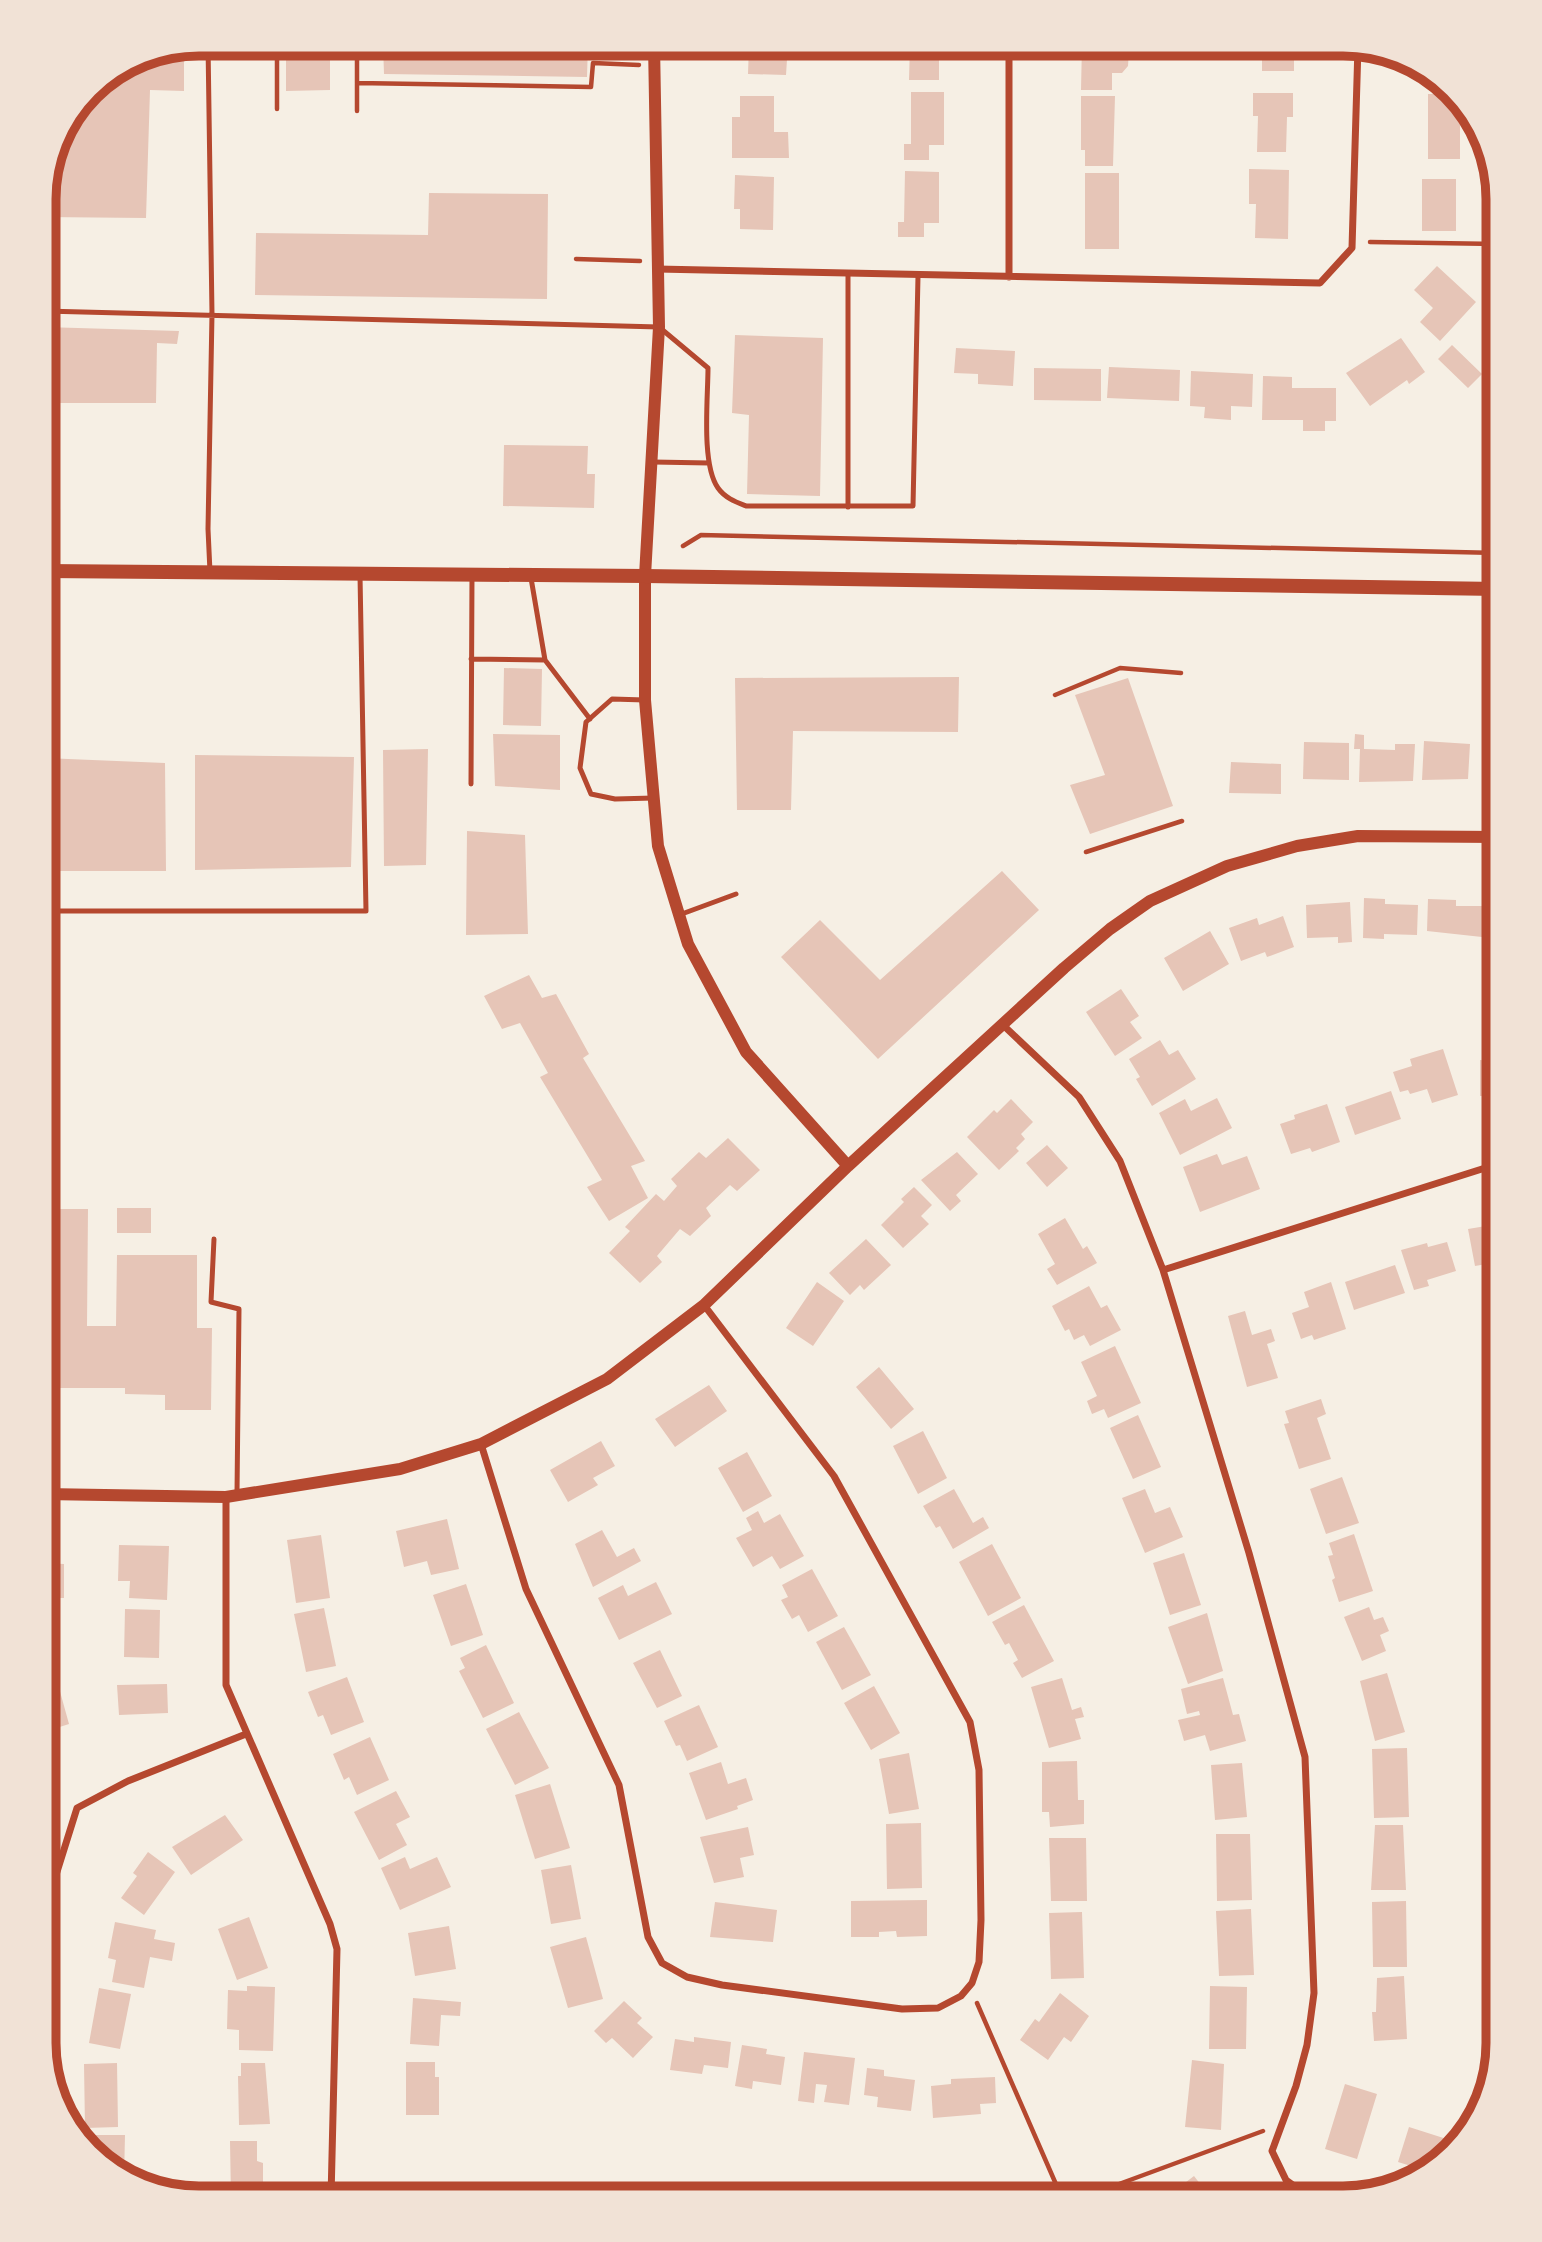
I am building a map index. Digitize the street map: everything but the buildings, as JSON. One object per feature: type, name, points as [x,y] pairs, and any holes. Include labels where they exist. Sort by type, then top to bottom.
[{"type":"main road","points":[[56,571],[645,576],[1486,589]]},
{"type":"street","points":[[654,56],[655,265],[659,327],[645,576],[645,700],[658,846],[688,944],[746,1052],[848,1166]]},
{"type":"street","points":[[1009,56],[1009,277]]},
{"type":"street","points":[[655,265],[848,275],[1320,283],[1352,248],[1358,57]]},
{"type":"street","points":[[56,1494],[232,1496],[400,1469],[481,1444],[607,1379],[704,1305],[848,1166],[1003,1025],[1110,929],[1150,901],[1227,866],[1297,846],[1358,836],[1486,837]]},
{"type":"street","points":[[1003,1025],[1079,1097],[1120,1161],[1163,1270],[1249,1553],[1305,1757],[1314,1993],[1307,2045],[1296,2086],[1272,2151],[1286,2180],[1294,2186]]},
{"type":"street","points":[[1163,1270],[1486,1168]]},
{"type":"street","points":[[481,1444],[526,1589],[619,1785],[648,1937],[662,1963],[687,1977],[722,1985],[902,2008],[938,2008],[961,1996],[972,1983],[979,1962],[981,1920],[979,1770],[970,1722],[834,1476],[704,1305]]},
{"type":"street","points":[[232,1496],[226,1685],[330,1924],[337,1949],[331,2186]]},
{"type":"street","points":[[56,1872],[77,1808],[128,1781],[246,1734]]},
{"type":"lane","points":[[208,56],[212,314],[210,572]]},
{"type":"lane","points":[[848,275],[848,507]]},
{"type":"lane","points":[[56,311],[659,327],[708,368],[709,463],[718,488],[732,501],[746,506],[913,506],[918,276]]},
{"type":"lane","points":[[651,462],[709,463]]},
{"type":"lane","points":[[56,911],[366,911],[360,574]]},
{"type":"lane","points":[[471,784],[472,575]]},
{"type":"lane","points":[[531,575],[544,660],[590,719]]},
{"type":"lane","points":[[471,659],[544,660]]},
{"type":"lane","points":[[645,700],[612,699],[586,722],[580,768],[591,794],[615,799],[653,798]]},
{"type":"lane","points":[[679,915],[736,894]]},
{"type":"lane","points":[[214,1239],[211,1302],[239,1309],[232,1496]]},
{"type":"path","points":[[277,56],[277,109]]},
{"type":"path","points":[[357,56],[357,111]]},
{"type":"path","points":[[358,83],[591,87],[593,63],[654,65]]},
{"type":"path","points":[[1370,242],[1486,244]]},
{"type":"path","points":[[576,259],[655,265]]},
{"type":"path","points":[[683,546],[701,535],[1486,553]]},
{"type":"path","points":[[1055,695],[1120,668],[1181,673]]},
{"type":"path","points":[[1086,852],[1182,821]]},
{"type":"path","points":[[977,2003],[1057,2186]]},
{"type":"path","points":[[1113,2186],[1267,2129]]}]
